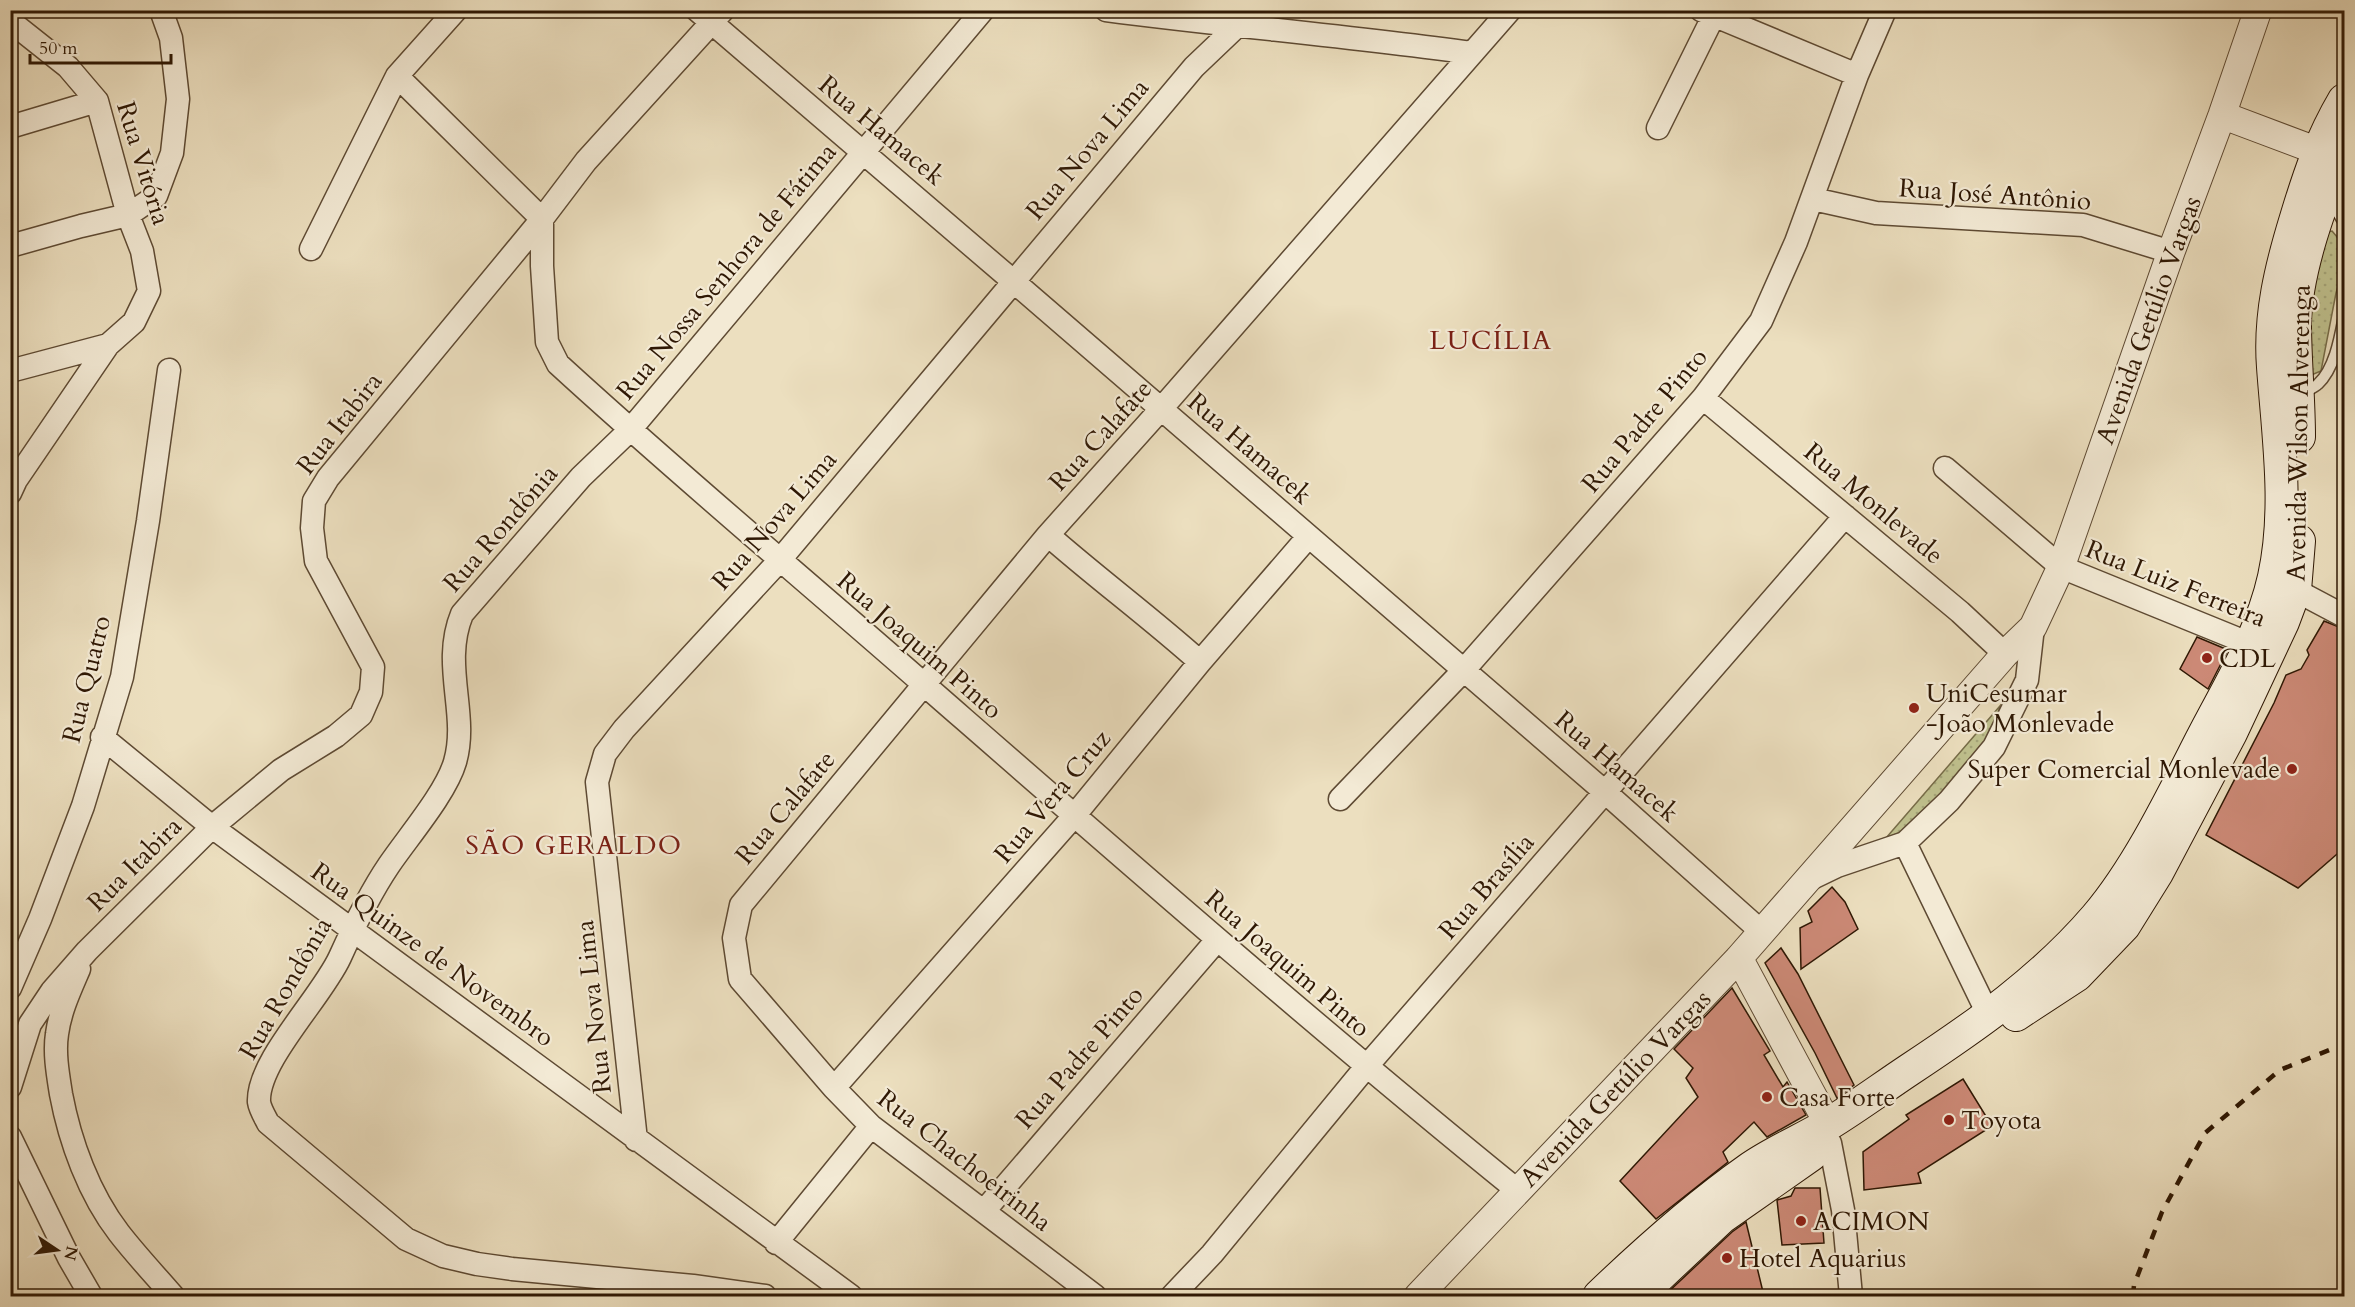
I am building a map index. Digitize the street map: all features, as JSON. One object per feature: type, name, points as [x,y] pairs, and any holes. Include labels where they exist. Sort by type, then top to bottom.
[{"type":"main road","name":"Avenida Wilson Alverenga","points":[[1638,1296],[1721,1218],[1829,1134],[1989,1016],[2059,956],[2098,915],[2131,866],[2295,590],[2301,527],[2295,321],[2302,271],[2313,234],[2337,212],[2337,157],[2344,100]]},
{"type":"main road","name":"Avenida Wilson Alverenga","points":[[1599,1296],[1656,1242],[1741,1175],[1829,1134],[1839,1118],[1872,1116],[1970,1046],[2077,975],[2124,926],[2157,873],[2225,743],[2260,648],[2264,615],[2274,577],[2281,532],[2282,488],[2272,318],[2281,268],[2337,157]]},
{"type":"street","points":[[10,246],[128,215],[156,196],[172,153],[178,99],[171,38],[161,10]]},
{"type":"street","points":[[311,249],[397,76],[456,10]]},
{"type":"street","name":"Rua Nossa Senhora de Fátima","points":[[630,430],[983,10]]},
{"type":"street","points":[[1106,10],[1236,27],[1364,38],[1472,53]]},
{"type":"street","name":"Rua Calafate","points":[[741,905],[1048,535],[1510,10]]},
{"type":"street","name":"Rua Padre Pinto","points":[[1340,799],[1463,671],[1703,398],[1761,321],[1813,199],[1857,75],[1885,10]]},
{"type":"street","name":"Avenida Getúlio Vargas","points":[[1810,879],[1837,866],[1905,843],[1949,801],[1994,747],[2027,680],[2033,627],[2061,567],[2170,252],[2222,116],[2258,10]]},
{"type":"street","points":[[1658,128],[1707,14],[1857,75]]},
{"type":"street","name":"Rua Hamacek","points":[[711,15],[863,151],[1605,792],[1762,932]]},
{"type":"street","name":"Rua Itabira","points":[[10,1087],[30,1024],[52,991],[87,951],[212,827],[281,770],[336,736],[361,715],[371,692],[373,667],[316,561],[312,528],[315,501],[328,478],[542,219],[586,161],[711,15]]},
{"type":"street","name":"Rua Vitória","points":[[10,21],[68,67],[97,101],[128,215],[142,251],[149,291],[134,322],[108,345]]},
{"type":"street","name":"Rua Nova Lima","points":[[636,1140],[597,782],[604,754],[624,729],[779,561],[1194,67],[1236,27]]},
{"type":"street","points":[[397,76],[542,219]]},
{"type":"street","points":[[10,127],[97,101]]},
{"type":"street","points":[[2222,116],[2337,157]]},
{"type":"street","name":"Rua José Antônio","points":[[1813,199],[1876,213],[2083,225],[2170,252]]},
{"type":"street","name":"Rua Joaquim Pinto","points":[[542,219],[542,266],[547,342],[558,364],[779,561],[924,684],[1217,940],[1366,1067],[1517,1190]]},
{"type":"street","points":[[10,371],[108,345]]},
{"type":"street","points":[[12,485],[108,345]]},
{"type":"street","name":"Rua Quatro","points":[[10,988],[83,806],[122,677],[148,521],[169,370]]},
{"type":"street","name":"Rua Monlevade","points":[[1703,398],[1960,612],[2005,654]]},
{"type":"street","name":"Rua Rondônia","points":[[630,430],[581,477],[462,614],[454,631],[453,664],[459,741],[455,764],[435,800],[387,867],[352,930],[334,971],[267,1071],[259,1104],[268,1123],[406,1239],[443,1256],[512,1269],[693,1286],[765,1296]]},
{"type":"street","name":"Rua Luiz Ferreira","points":[[1946,468],[2061,567],[2260,648]]},
{"type":"street","name":"Rua Brasília","points":[[1172,1296],[1212,1254],[1366,1067],[1845,516]]},
{"type":"street","points":[[1048,535],[1099,580],[1160,626],[1200,662]]},
{"type":"street","name":"Rua Vera Cruz","points":[[834,1088],[1074,816],[1200,662],[1302,544],[1307,535]]},
{"type":"street","points":[[2295,590],[2344,616]]},
{"type":"street","name":"Avenida Getúlio Vargas","points":[[1418,1296],[1739,958],[2005,654],[2033,627]]},
{"type":"street","name":"Rua Quinze de Novembro","points":[[102,737],[212,827],[850,1296]]},
{"type":"street","points":[[1905,843],[1989,1016]]},
{"type":"street","name":"Rua Chachoeirinha","points":[[741,905],[734,938],[740,979],[834,1088],[871,1126],[1095,1296]]},
{"type":"street","name":"Rua Padre Pinto","points":[[984,1211],[1217,940]]},
{"type":"street","name":"Rua Itabira","points":[[87,951],[67,1000],[56,1036],[64,1113],[84,1172],[100,1202],[118,1231],[173,1296]]},
{"type":"street","points":[[1739,958],[1829,1134],[1843,1209],[1851,1296]]},
{"type":"street","points":[[776,1243],[871,1126]]},
{"type":"street","points":[[10,1137],[69,1258],[91,1296]]},
{"type":"lane","points":[[2298,395],[2318,384],[2329,367],[2339,340],[2344,316]]},
{"type":"green space","points":[[2332,231],[2344,245],[2344,266],[2336,293],[2321,371],[2304,378],[2313,286],[2328,232]]},
{"type":"green space","points":[[2000,706],[1994,736],[1922,820],[1886,838]]},
{"type":"building","name":"Super Comercial Monlevade","points":[[2324,621],[2344,629],[2344,848],[2298,888],[2206,835],[2286,675],[2301,669],[2309,655],[2307,650]]},
{"type":"building","name":"CDL","points":[[2197,637],[2228,650],[2208,689],[2180,669]]},
{"type":"building","points":[[1832,887],[1845,902],[1858,929],[1801,969],[1800,928],[1812,922],[1808,911]]},
{"type":"building","points":[[1781,948],[1798,974],[1854,1085],[1837,1098],[1765,963]]},
{"type":"building","points":[[1732,988],[1770,1051],[1764,1055],[1783,1087],[1787,1082],[1806,1115],[1767,1137],[1754,1122],[1723,1152],[1728,1162],[1656,1219],[1620,1181],[1698,1097],[1686,1078],[1693,1068],[1674,1049]]},
{"type":"building","points":[[1963,1079],[1992,1126],[1918,1173],[1921,1183],[1864,1190],[1863,1152],[1909,1119],[1906,1115]]},
{"type":"building","name":"ACIMON","points":[[1795,1188],[1820,1188],[1824,1243],[1782,1245],[1777,1200],[1791,1196]]},
{"type":"building","name":"Hotel Aquarius","points":[[1746,1222],[1764,1296],[1664,1296],[1732,1232]]},
{"type":"railway","points":[[2133,1296],[2134,1285],[2162,1212],[2205,1133],[2280,1070],[2344,1044]]},
{"type":"place","name":"CDL","points":[[2207,658]]},
{"type":"place","name":"UniCesumar -João Monlevade","points":[[1914,708]]},
{"type":"place","name":"Super Comercial Monlevade","points":[[2292,769]]},
{"type":"place","name":"Casa Forte","points":[[1767,1097]]},
{"type":"place","name":"Toyota","points":[[1949,1120]]},
{"type":"place","name":"ACIMON","points":[[1801,1221]]},
{"type":"place","name":"Hotel Aquarius","points":[[1727,1258]]},
{"type":"district","name":"LUCÍLIA","points":[[1491,340]]},
{"type":"district","name":"SÃO GERALDO","points":[[574,845]]}]
